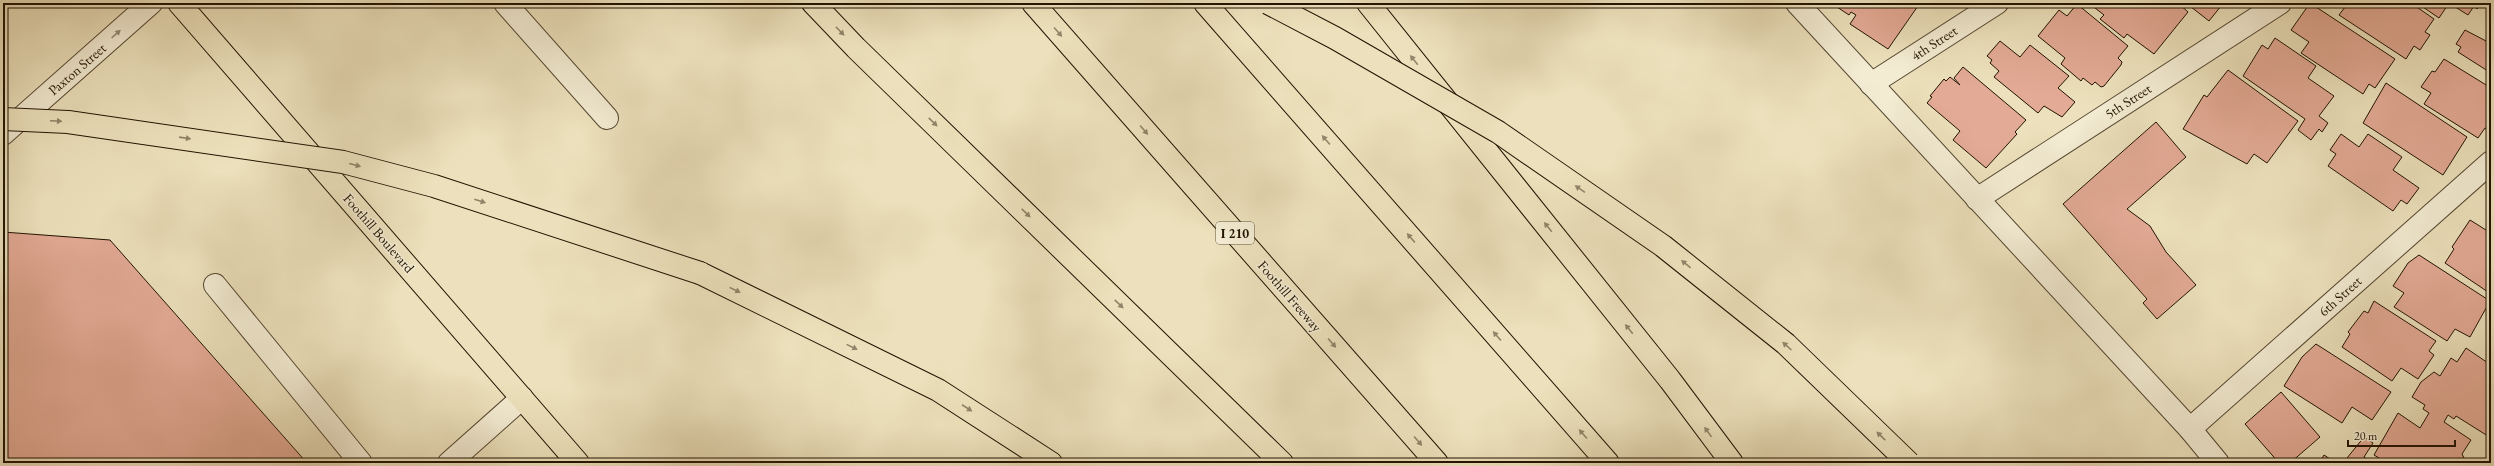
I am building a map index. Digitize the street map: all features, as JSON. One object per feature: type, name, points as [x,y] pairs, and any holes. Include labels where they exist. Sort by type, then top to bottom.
[{"type":"main road","name":"Foothill Boulevard","points":[[179,3],[578,463]]},
{"type":"main road","points":[[813,3],[862,54],[1282,463]]},
{"type":"main road","name":"Foothill Freeway","points":[[1032,3],[1437,463]]},
{"type":"main road","points":[[1205,3],[1608,463]]},
{"type":"main road","points":[[1268,3],[1334,38],[1498,132],[1663,246],[1786,344],[1909,463]]},
{"type":"main road","points":[[1368,3],[1670,380],[1732,463]]},
{"type":"main road","points":[[3,119],[68,122],[343,162],[434,186],[700,273],[938,390],[1050,463]]},
{"type":"street","name":"Paxton Street","points":[[3,134],[151,3]]},
{"type":"street","points":[[505,3],[607,118]]},
{"type":"street","points":[[1797,3],[1870,84],[2190,429],[2218,463]]},
{"type":"street","name":"4th Street","points":[[1870,84],[1997,3]]},
{"type":"street","name":"5th Street","points":[[1977,198],[2280,3]]},
{"type":"street","name":"6th Street","points":[[2190,429],[2491,162]]},
{"type":"street","points":[[215,285],[361,463]]},
{"type":"street","points":[[449,463],[522,398]]},
{"type":"building","points":[[1838,3],[1920,3],[1888,49],[1850,24],[1856,15],[1851,12],[1849,15],[1837,7]]},
{"type":"building","points":[[2178,3],[2188,12],[2154,54],[2127,34],[2124,38],[2100,19],[2104,15],[2090,4]]},
{"type":"building","points":[[2186,3],[2227,3],[2223,8],[2221,6],[2209,21]]},
{"type":"building","points":[[2310,3],[2395,59],[2375,88],[2369,84],[2363,94],[2301,53],[2309,42],[2291,30]]},
{"type":"building","points":[[2348,3],[2411,3],[2434,19],[2425,32],[2430,35],[2420,50],[2414,46],[2406,59],[2339,15]]},
{"type":"building","points":[[2417,3],[2449,3],[2439,18]]},
{"type":"building","points":[[2449,3],[2481,3],[2477,9],[2474,6],[2468,15]]},
{"type":"building","points":[[2077,4],[2128,46],[2118,58],[2122,62],[2121,65],[2104,86],[2101,87],[2095,82],[2092,85],[2083,78],[2081,81],[2061,64],[2065,58],[2038,36],[2059,10],[2067,16]]},
{"type":"building","points":[[2465,30],[2486,41],[2491,34],[2491,73],[2458,52],[2461,47],[2456,44]]},
{"type":"building","points":[[2275,38],[2316,66],[2308,78],[2334,96],[2319,116],[2328,123],[2322,132],[2319,129],[2311,140],[2298,130],[2305,119],[2243,76],[2262,45],[2268,49]]},
{"type":"building","points":[[2000,41],[2020,57],[2030,45],[2069,76],[2058,88],[2075,102],[2062,117],[2044,106],[2038,113],[1994,77],[1999,71],[1990,63],[1992,60],[1987,56]]},
{"type":"building","points":[[2444,59],[2491,88],[2491,130],[2485,128],[2478,138],[2424,104],[2431,93],[2421,87],[2432,71],[2435,72]]},
{"type":"building","points":[[1963,67],[2026,120],[2015,132],[2017,134],[1986,168],[1953,140],[1960,131],[1927,103],[1932,97],[1930,96],[1944,79],[1946,81],[1950,77],[1960,85],[1954,78]]},
{"type":"building","points":[[2228,70],[2298,121],[2267,163],[2254,154],[2247,164],[2183,129],[2204,95],[2207,97]]},
{"type":"building","points":[[2386,83],[2467,137],[2443,175],[2363,123]]},
{"type":"building","points":[[2156,122],[2186,157],[2127,209],[2150,226],[2166,252],[2196,285],[2157,319],[2143,303],[2147,299],[2063,204]]},
{"type":"building","points":[[2341,134],[2359,147],[2368,134],[2402,157],[2393,170],[2419,188],[2407,204],[2401,200],[2393,211],[2328,166],[2336,154],[2330,150]]},
{"type":"building","points":[[2470,220],[2486,230],[2491,226],[2491,294],[2445,263],[2454,249],[2452,247]]},
{"type":"building","points":[[3,232],[110,240],[307,463],[3,463]]},
{"type":"building","points":[[2419,255],[2490,301],[2470,337],[2455,329],[2447,341],[2394,307],[2404,293],[2393,286],[2408,263]]},
{"type":"building","points":[[2374,301],[2436,341],[2429,351],[2434,355],[2418,379],[2401,368],[2392,381],[2342,347],[2350,334],[2348,332],[2364,311],[2368,313]]},
{"type":"building","points":[[2316,344],[2391,392],[2372,420],[2352,407],[2342,423],[2284,386],[2302,357]]},
{"type":"building","points":[[2466,348],[2491,365],[2491,438],[2456,416],[2454,419],[2448,415],[2444,422],[2471,440],[2462,454],[2465,460],[2463,463],[2387,463],[2374,455],[2398,413],[2420,428],[2429,413],[2423,409],[2425,405],[2412,397],[2421,382],[2434,372],[2440,376],[2451,358],[2457,362]]},
{"type":"building","points":[[2281,392],[2320,437],[2290,463],[2279,463],[2245,424]]},
{"type":"building","points":[[2364,437],[2373,443],[2364,457],[2372,463],[2343,463]]},
{"type":"building","points":[[2324,455],[2336,463],[2319,463]]}]
